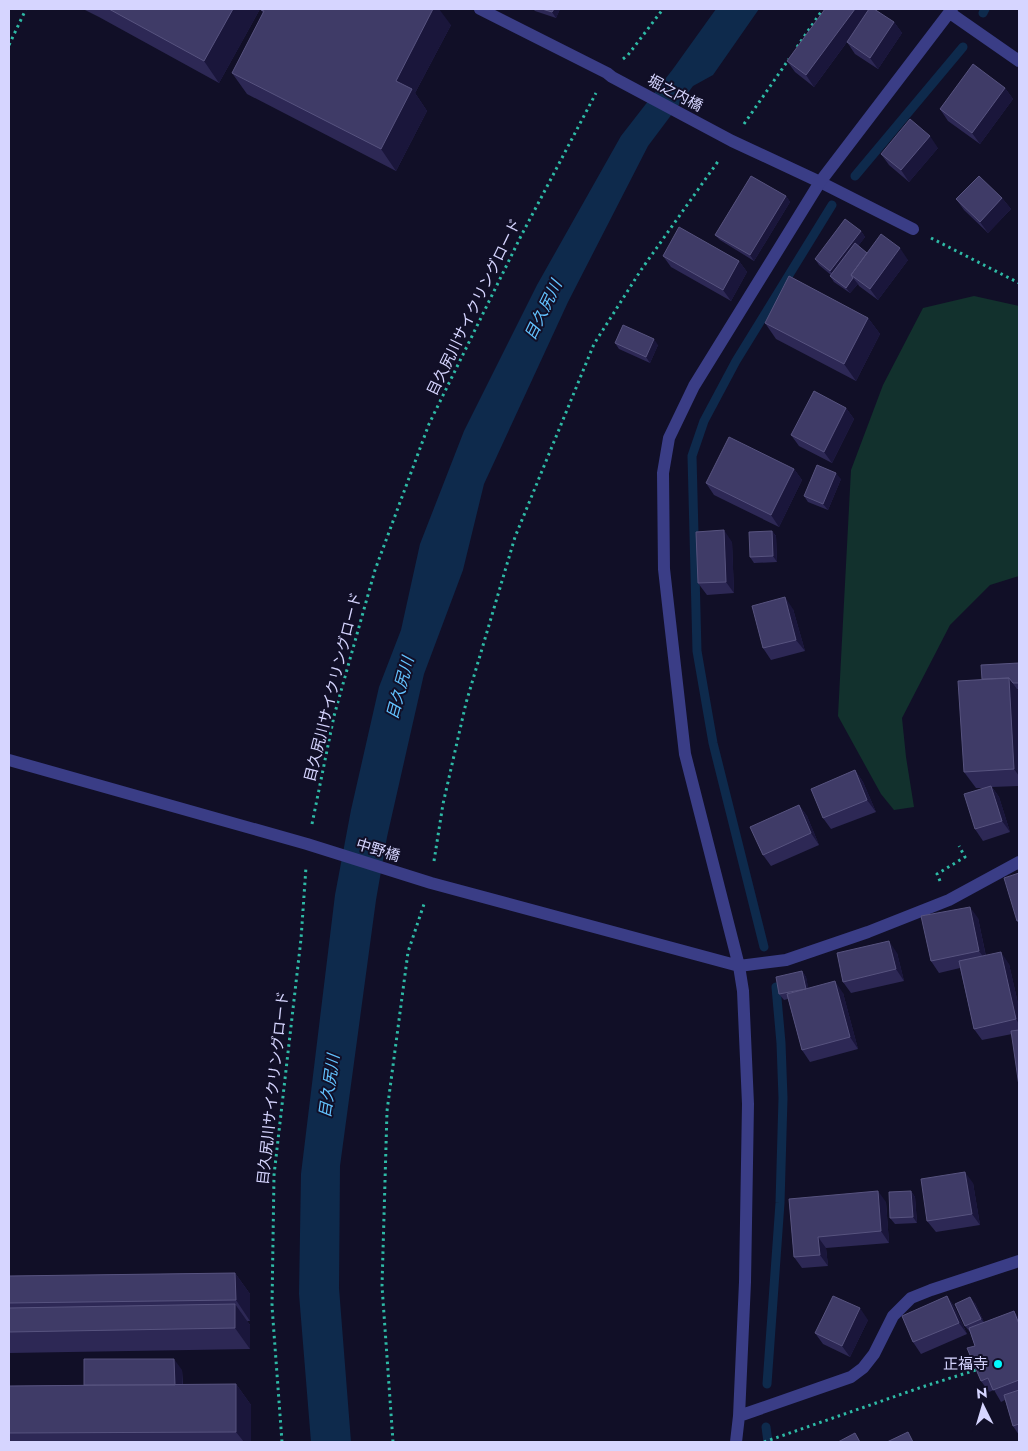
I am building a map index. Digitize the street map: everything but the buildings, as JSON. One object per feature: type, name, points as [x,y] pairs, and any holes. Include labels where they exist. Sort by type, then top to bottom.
[{"type":"street","name":"堀之内橋","points":[[480,9],[728,139],[820,182],[912,229]]},
{"type":"street","points":[[736,1442],[739,1416],[745,1282],[748,1104],[743,991],[739,966],[685,754],[664,569],[663,473],[669,438],[694,386],[820,182],[951,11],[1019,61]]},
{"type":"street","name":"中野橋","points":[[9,760],[311,846],[431,883],[739,966]]},
{"type":"street","points":[[739,966],[786,960],[868,932],[949,900],[1019,862]]},
{"type":"street","points":[[739,1416],[851,1377],[863,1368],[874,1354],[893,1316],[910,1298],[1019,1261]]},
{"type":"path","points":[[9,45],[26,9]]},
{"type":"path","name":"目久尻川サイクリングロード","points":[[282,1442],[272,1306],[274,1175],[312,827],[334,716],[375,570],[429,424],[554,173],[609,75],[663,9]]},
{"type":"path","points":[[796,48],[823,9]]},
{"type":"path","points":[[393,1442],[382,1286],[387,1111],[408,952],[431,883],[443,804],[466,703],[518,528],[594,344],[728,139],[791,56]]},
{"type":"path","points":[[912,229],[1019,283]]},
{"type":"path","points":[[949,900],[936,874],[965,857],[959,846]]},
{"type":"path","points":[[764,1442],[922,1387],[980,1369]]},
{"type":"green space","points":[[974,296],[1019,306],[1019,576],[990,585],[950,625],[902,718],[914,807],[894,810],[881,794],[838,716],[851,470],[883,385],[923,308]]},
{"type":"water","name":"目久尻川","points":[[716,9],[759,9],[713,75],[693,86],[648,146],[568,302],[484,484],[463,570],[424,674],[387,837],[376,900],[340,1166],[339,1288],[351,1442],[311,1442],[299,1294],[301,1174],[335,895],[351,810],[379,687],[401,630],[420,544],[464,431],[537,285],[621,136],[673,69]]},
{"type":"waterway","points":[[983,13],[985,9]]},
{"type":"waterway","points":[[855,176],[963,47]]},
{"type":"waterway","points":[[764,947],[713,743],[697,651],[692,456],[704,421],[736,361],[832,205]]},
{"type":"waterway","points":[[767,1384],[780,1203],[783,1098],[776,987]]},
{"type":"waterway","points":[[766,1427],[768,1442]]},
{"type":"place","name":"正福寺","points":[[998,1364]]}]
